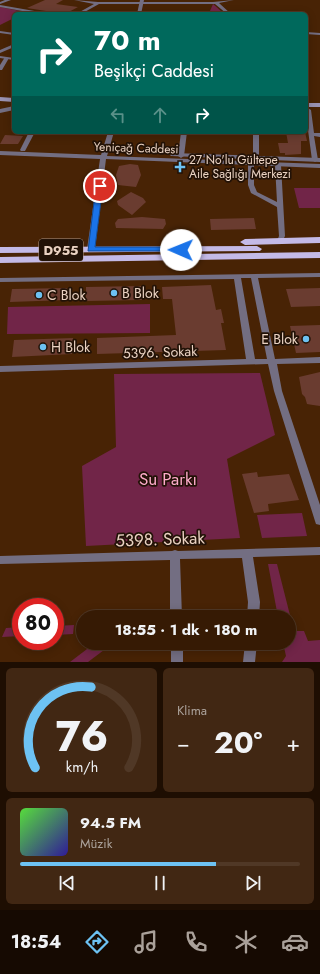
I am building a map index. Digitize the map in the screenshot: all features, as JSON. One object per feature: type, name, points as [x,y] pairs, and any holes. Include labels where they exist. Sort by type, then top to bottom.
[{"type":"highway","points":[[122,249],[154,245],[320,240]]},
{"type":"highway","name":"D955","points":[[0,250],[320,248]]},
{"type":"highway","name":"D955","points":[[0,260],[320,255]]},
{"type":"highway","points":[[120,259],[186,263],[320,263]]},
{"type":"main road","points":[[0,95],[12,96]]},
{"type":"main road","points":[[0,99],[12,100]]},
{"type":"main road","points":[[308,109],[320,105]]},
{"type":"main road","points":[[308,109],[320,111]]},
{"type":"street","points":[[0,5],[10,0]]},
{"type":"street","points":[[76,0],[98,3],[141,1],[216,2],[232,0]]},
{"type":"street","points":[[82,12],[103,0]]},
{"type":"street","points":[[210,0],[216,2],[227,12]]},
{"type":"street","points":[[139,12],[141,1]]},
{"type":"street","points":[[0,5],[36,12]]},
{"type":"street","points":[[0,32],[12,34]]},
{"type":"street","points":[[308,33],[320,34]]},
{"type":"street","points":[[0,52],[12,46]]},
{"type":"street","points":[[0,57],[12,59]]},
{"type":"street","points":[[0,69],[7,58]]},
{"type":"street","points":[[0,111],[12,108]]},
{"type":"street","points":[[308,114],[318,160]]},
{"type":"street","points":[[23,150],[31,134]]},
{"type":"street","points":[[91,250],[104,156],[111,134]]},
{"type":"street","points":[[181,156],[184,134]]},
{"type":"street","points":[[256,134],[256,158]]},
{"type":"street","points":[[312,134],[320,135]]},
{"type":"street","name":"Yeniçağ Caddesi","points":[[0,149],[251,164],[320,166]]},
{"type":"street","name":"Yeniçağ Caddesi","points":[[0,153],[318,160]]},
{"type":"street","points":[[251,164],[251,185],[254,193],[280,206]]},
{"type":"street","points":[[278,165],[280,241]]},
{"type":"street","points":[[0,280],[320,275]]},
{"type":"street","points":[[237,276],[251,362]]},
{"type":"street","points":[[254,276],[278,391],[320,521]]},
{"type":"street","name":"5396. Sokak","points":[[0,369],[320,360]]},
{"type":"street","name":"5398. Sokak","points":[[0,560],[320,551]]},
{"type":"street","points":[[247,553],[254,602],[253,610]]},
{"type":"street","points":[[175,554],[176,610]]},
{"type":"street","points":[[177,650],[177,662]]},
{"type":"street","points":[[249,662],[250,650]]},
{"type":"green space","points":[[213,4],[221,11],[185,12],[185,11],[210,11]]},
{"type":"green space","points":[[0,7],[25,12],[12,12],[12,19],[0,25]]},
{"type":"green space","points":[[294,188],[320,188],[320,208],[299,208]]},
{"type":"green space","points":[[150,304],[150,333],[7,334],[8,307]]},
{"type":"green space","name":"Su Parkı","points":[[260,373],[275,435],[227,459],[240,538],[86,546],[82,466],[116,447],[114,374]]},
{"type":"green space","points":[[302,513],[307,536],[262,538],[257,515]]},
{"type":"green space","points":[[268,564],[277,564],[289,610],[277,610]]},
{"type":"green space","points":[[74,625],[73,634],[64,634],[64,626]]},
{"type":"green space","points":[[6,628],[12,628],[12,636],[2,637]]},
{"type":"green space","points":[[296,631],[304,631],[308,641],[320,640],[320,662],[282,662],[286,656],[285,650],[296,650]]},
{"type":"green space","points":[[86,650],[104,650],[88,662],[70,662]]},
{"type":"building","points":[[45,0],[63,0],[56,4],[78,7],[69,12],[52,12],[27,8]]},
{"type":"building","points":[[286,134],[305,134],[307,141],[301,141],[301,154],[285,155],[285,153],[280,153],[278,143],[288,143]]},
{"type":"building","points":[[5,135],[23,136],[18,144],[0,144]]},
{"type":"building","points":[[130,164],[138,165],[141,175],[136,187],[118,185],[116,175],[119,166]]},
{"type":"building","points":[[131,192],[143,198],[146,202],[132,215],[118,205],[117,201]]},
{"type":"building","points":[[142,217],[165,219],[166,224],[163,229],[116,228],[115,223],[118,219]]},
{"type":"building","points":[[254,218],[256,229],[211,230],[210,219]]},
{"type":"building","points":[[211,285],[216,310],[221,309],[224,323],[221,323],[226,350],[97,354],[97,338],[176,335],[172,299],[163,299],[162,287]]},
{"type":"building","name":"B Blok","points":[[141,286],[142,300],[86,301],[86,287]]},
{"type":"building","name":"C Blok","points":[[67,288],[66,300],[10,302],[12,289]]},
{"type":"building","points":[[320,288],[320,306],[291,307],[286,289]]},
{"type":"building","name":"E Blok","points":[[320,325],[320,352],[296,353],[290,326]]},
{"type":"building","name":"H Blok","points":[[73,338],[72,354],[12,357],[14,340]]},
{"type":"building","points":[[320,372],[320,406],[307,404],[305,397],[302,394],[299,377]]},
{"type":"building","points":[[257,472],[258,477],[289,474],[299,500],[268,504],[269,511],[254,513],[242,474]]},
{"type":"place","name":"27 No'lu Gültepe Aile Sağlığı Merkezi","points":[[180,167]]},
{"type":"place","name":"B Blok","points":[[114,293]]},
{"type":"place","name":"C Blok","points":[[39,295]]},
{"type":"place","name":"E Blok","points":[[306,339]]},
{"type":"place","name":"H Blok","points":[[43,347]]},
{"type":"route","points":[[100,186],[91,250],[181,250]]}]
